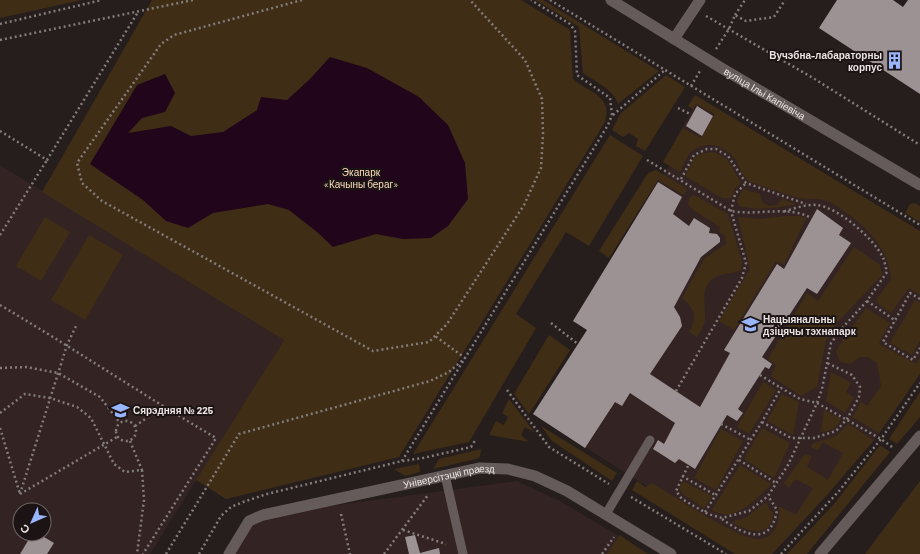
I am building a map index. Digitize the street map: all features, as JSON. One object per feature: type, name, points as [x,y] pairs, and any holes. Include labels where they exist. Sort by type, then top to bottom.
[{"type":"street","name":"вуліца Ільі Капіевіча","points":[[611,0],[708,60],[920,185]]},
{"type":"street","points":[[674,39],[700,0]]},
{"type":"street","points":[[820,554],[920,436]]},
{"type":"street","name":"Універсітэцкі праезд","points":[[230,554],[249,522],[262,515],[480,468],[508,470],[535,476],[567,490],[671,554]]},
{"type":"lane","points":[[606,514],[650,440]]},
{"type":"lane","points":[[445,476],[462,551]]},
{"type":"path","points":[[0,24],[102,0]]},
{"type":"path","points":[[0,40],[192,0]]},
{"type":"path","points":[[302,0],[174,35],[161,44],[77,163],[82,183],[102,201],[373,351],[429,342],[447,324],[524,205],[541,168],[543,134],[542,99],[525,60],[470,0]]},
{"type":"path","points":[[531,0],[570,24],[574,31],[577,75],[610,98],[612,115]]},
{"type":"path","points":[[550,0],[920,226]]},
{"type":"path","points":[[691,86],[729,29],[744,0]]},
{"type":"path","points":[[735,15],[746,21],[774,17],[785,0]]},
{"type":"path","points":[[0,235],[138,12]]},
{"type":"path","points":[[729,29],[813,78],[920,145]]},
{"type":"path","points":[[402,461],[608,125],[612,115],[665,70]]},
{"type":"path","points":[[678,108],[690,114]]},
{"type":"path","points":[[0,131],[47,160]]},
{"type":"path","points":[[681,179],[694,155],[707,149],[716,149],[728,156],[746,183],[809,205]]},
{"type":"path","points":[[647,160],[681,179],[731,211],[742,213],[802,213],[811,218]]},
{"type":"path","points":[[676,391],[742,278],[746,263],[731,211],[735,194],[746,183]]},
{"type":"path","points":[[722,518],[749,511],[768,496],[788,465],[817,403],[831,343],[867,301],[887,272],[884,259],[862,230],[832,209],[818,205],[809,205],[782,212]]},
{"type":"path","points":[[920,299],[910,293],[896,321],[883,342],[913,360],[920,348]]},
{"type":"path","points":[[867,301],[896,321]]},
{"type":"path","points":[[0,305],[67,344],[163,407],[216,438],[143,554]]},
{"type":"path","points":[[551,323],[578,344]]},
{"type":"path","points":[[20,494],[67,344],[77,324]]},
{"type":"path","points":[[435,336],[465,358]]},
{"type":"path","points":[[166,554],[239,434],[430,381],[449,372],[465,358]]},
{"type":"path","points":[[762,422],[791,438],[827,436],[836,431],[847,419],[859,397],[860,387],[852,375],[827,363]]},
{"type":"path","points":[[0,368],[26,367],[58,373],[100,397],[120,422]]},
{"type":"path","points":[[760,375],[800,399],[817,403],[881,439]]},
{"type":"path","points":[[781,554],[839,491],[881,439],[920,383]]},
{"type":"path","points":[[705,512],[739,460],[782,388]]},
{"type":"path","points":[[0,413],[25,394],[50,398],[77,407],[91,418],[114,464],[125,472],[142,470]]},
{"type":"path","points":[[134,426],[163,407]]},
{"type":"path","points":[[120,422],[126,421],[134,426]]},
{"type":"path","points":[[120,422],[115,431],[117,437],[123,441],[130,441],[135,436],[134,426]]},
{"type":"path","points":[[721,424],[751,440]]},
{"type":"path","points":[[0,428],[20,494]]},
{"type":"path","points":[[20,494],[104,443],[117,437]]},
{"type":"path","points":[[130,441],[142,470],[144,500],[137,554]]},
{"type":"path","points":[[739,460],[776,483]]},
{"type":"path","points":[[688,466],[676,491],[682,499],[705,512],[722,518],[735,528],[748,534],[759,535],[768,531],[775,522],[777,510],[768,496]]},
{"type":"path","points":[[682,476],[716,496]]},
{"type":"path","points":[[384,554],[403,530],[431,489]]},
{"type":"path","points":[[340,510],[350,554]]},
{"type":"path","points":[[602,554],[624,524]]},
{"type":"path","points":[[403,530],[462,551]]},
{"type":"shaded area","points":[[330,57],[367,68],[419,97],[448,125],[465,163],[468,199],[448,226],[431,238],[403,239],[376,234],[333,247],[289,210],[268,204],[213,213],[188,228],[166,221],[143,200],[90,164],[137,85],[165,74],[175,93],[165,112],[142,118],[128,133],[171,126],[191,136],[223,132],[257,110],[261,97],[287,100],[310,79]]},
{"type":"shaded area","name":"Нацыянальны дзіцячы тэхнапарк","points":[[696,103],[920,242],[920,374],[877,437],[827,495],[772,554],[753,554],[533,414],[587,330],[573,321],[669,166],[663,162]]},
{"type":"shaded area","name":"Сярэдняя № 225","points":[[0,165],[284,340],[150,554],[0,554]]},
{"type":"shaded area","points":[[517,481],[560,501],[649,554],[228,554],[241,532],[263,515]]},
{"type":"green space","points":[[0,0],[82,0],[0,18]]},
{"type":"green space","name":"Экапарк «Качыны бераг»","points":[[152,0],[521,0],[570,30],[573,79],[603,100],[607,113],[605,122],[399,457],[226,499],[196,480],[284,340],[42,192]]},
{"type":"green space","points":[[536,0],[543,0],[659,71],[618,104],[613,94],[609,90],[583,73],[579,27]]},
{"type":"green space","points":[[666,75],[685,87],[645,151],[636,146],[638,139],[629,133],[623,137],[612,130],[620,114]]},
{"type":"green space","points":[[695,95],[920,231],[920,295],[909,288],[891,313],[875,301],[891,280],[886,259],[882,250],[870,233],[854,218],[832,203],[821,199],[805,199],[787,195],[750,182],[745,177],[731,154],[721,147],[709,145],[692,151],[680,172],[663,162],[683,128],[701,138],[715,114],[696,104],[693,109],[688,106]]},
{"type":"green space","points":[[610,135],[643,156],[589,246],[566,232],[516,314],[536,328],[469,442],[413,454]]},
{"type":"green space","points":[[714,152],[727,159],[741,183],[735,188],[731,198],[722,198],[685,176],[695,157],[704,153]]},
{"type":"green space","points":[[656,170],[687,189],[684,195],[658,180],[609,258],[599,251],[648,173]]},
{"type":"green space","points":[[743,189],[760,194],[762,202],[769,206],[777,205],[782,199],[796,204],[782,207],[746,208],[739,206],[737,201]]},
{"type":"green space","points":[[694,195],[728,214],[742,261],[741,270],[714,277],[708,284],[704,299],[705,321],[697,337],[689,332],[694,322],[694,314],[690,306],[682,298],[704,259],[726,244],[725,236],[718,231],[721,228],[692,209],[688,204],[690,197]]},
{"type":"green space","points":[[915,203],[920,206],[920,222],[905,213],[910,204]]},
{"type":"green space","points":[[800,216],[806,218],[784,265],[776,261],[734,330],[719,321],[750,269],[738,217],[760,219]]},
{"type":"green space","points":[[45,217],[70,232],[41,281],[16,266]]},
{"type":"green space","points":[[89,235],[123,255],[85,320],[51,300]]},
{"type":"green space","points":[[854,247],[880,265],[882,275],[838,322],[826,341],[817,387],[801,396],[771,376],[776,365],[768,359],[807,293],[818,301]]},
{"type":"green space","points":[[915,300],[920,303],[920,341],[912,355],[890,343]]},
{"type":"green space","points":[[866,308],[890,323],[879,343],[881,345],[916,364],[920,358],[920,374],[879,433],[852,417],[861,402],[867,406],[881,386],[877,363],[868,357],[860,357],[850,364],[841,362],[836,352],[843,339]]},
{"type":"green space","points":[[549,335],[570,350],[529,414],[514,394]]},
{"type":"green space","points":[[831,372],[851,383],[846,392],[854,398],[845,413],[826,401]]},
{"type":"green space","points":[[763,382],[776,390],[749,434],[737,427]]},
{"type":"green space","points":[[920,392],[920,417],[897,444],[889,439]]},
{"type":"green space","points":[[782,394],[799,402],[793,435],[767,421]]},
{"type":"green space","points":[[509,399],[535,433],[525,427],[521,435],[529,442],[489,435],[496,421],[504,425],[508,417],[502,413]]},
{"type":"green space","points":[[824,410],[841,419],[838,425],[833,429],[821,432]]},
{"type":"green space","points":[[848,424],[874,440],[827,495],[772,554],[735,554],[632,490],[637,481],[645,487],[652,483],[705,516],[735,532],[757,539],[763,538],[772,533],[776,528],[779,517],[779,506],[796,515],[813,488],[795,479],[789,488],[784,483],[805,454],[812,456],[807,467],[828,480],[843,453],[823,442],[818,450],[811,448],[812,444],[836,436]]},
{"type":"green space","points":[[541,426],[617,473],[612,481],[552,441]]},
{"type":"green space","points":[[762,428],[790,443],[774,478],[744,459]]},
{"type":"green space","points":[[721,429],[743,441],[716,490],[694,478]]},
{"type":"green space","points":[[880,445],[890,452],[807,554],[787,554],[834,504]]},
{"type":"green space","points":[[481,449],[480,457],[476,459],[433,469],[439,459]]},
{"type":"green space","points":[[419,464],[420,472],[405,476],[394,469]]},
{"type":"green space","points":[[740,465],[771,484],[752,502],[736,512],[720,514],[712,510]]},
{"type":"green space","points":[[683,481],[712,496],[704,508],[684,495],[679,489]]},
{"type":"green space","points":[[920,481],[920,554],[865,554]]},
{"type":"green space","points":[[766,502],[769,509],[773,513],[772,521],[764,530],[751,530],[738,526],[732,522],[747,517]]},
{"type":"green space","points":[[620,535],[647,554],[607,554]]},
{"type":"building","name":"Вучэбна-лабараторны корпус","points":[[837,0],[893,0],[903,7],[908,0],[920,0],[920,94],[819,28]]},
{"type":"building","points":[[697,106],[713,116],[702,136],[686,126]]},
{"type":"building","points":[[658,182],[682,197],[673,214],[689,226],[694,218],[710,228],[709,233],[717,234],[720,238],[720,242],[701,257],[674,307],[680,317],[682,326],[650,374],[700,407],[730,353],[724,350],[777,264],[784,269],[817,209],[843,228],[839,235],[851,243],[817,294],[807,288],[762,357],[772,364],[769,369],[765,367],[738,409],[743,413],[737,421],[727,415],[695,469],[679,459],[675,463],[653,449],[658,440],[664,444],[675,423],[630,393],[622,406],[615,402],[585,448],[533,414],[587,330],[573,321]]},
{"type":"building","points":[[415,535],[420,553],[439,548],[440,554],[409,554],[405,537]]},
{"type":"building","points":[[27,542],[54,543],[47,554],[20,554]]},
{"type":"place","name":"Вучэбна-лабараторны корпус","points":[[895,61]]},
{"type":"place","name":"Нацыянальны дзіцячы тэхнапарк","points":[[750,325]]},
{"type":"place","name":"Сярэдняя № 225","points":[[120,410]]}]
